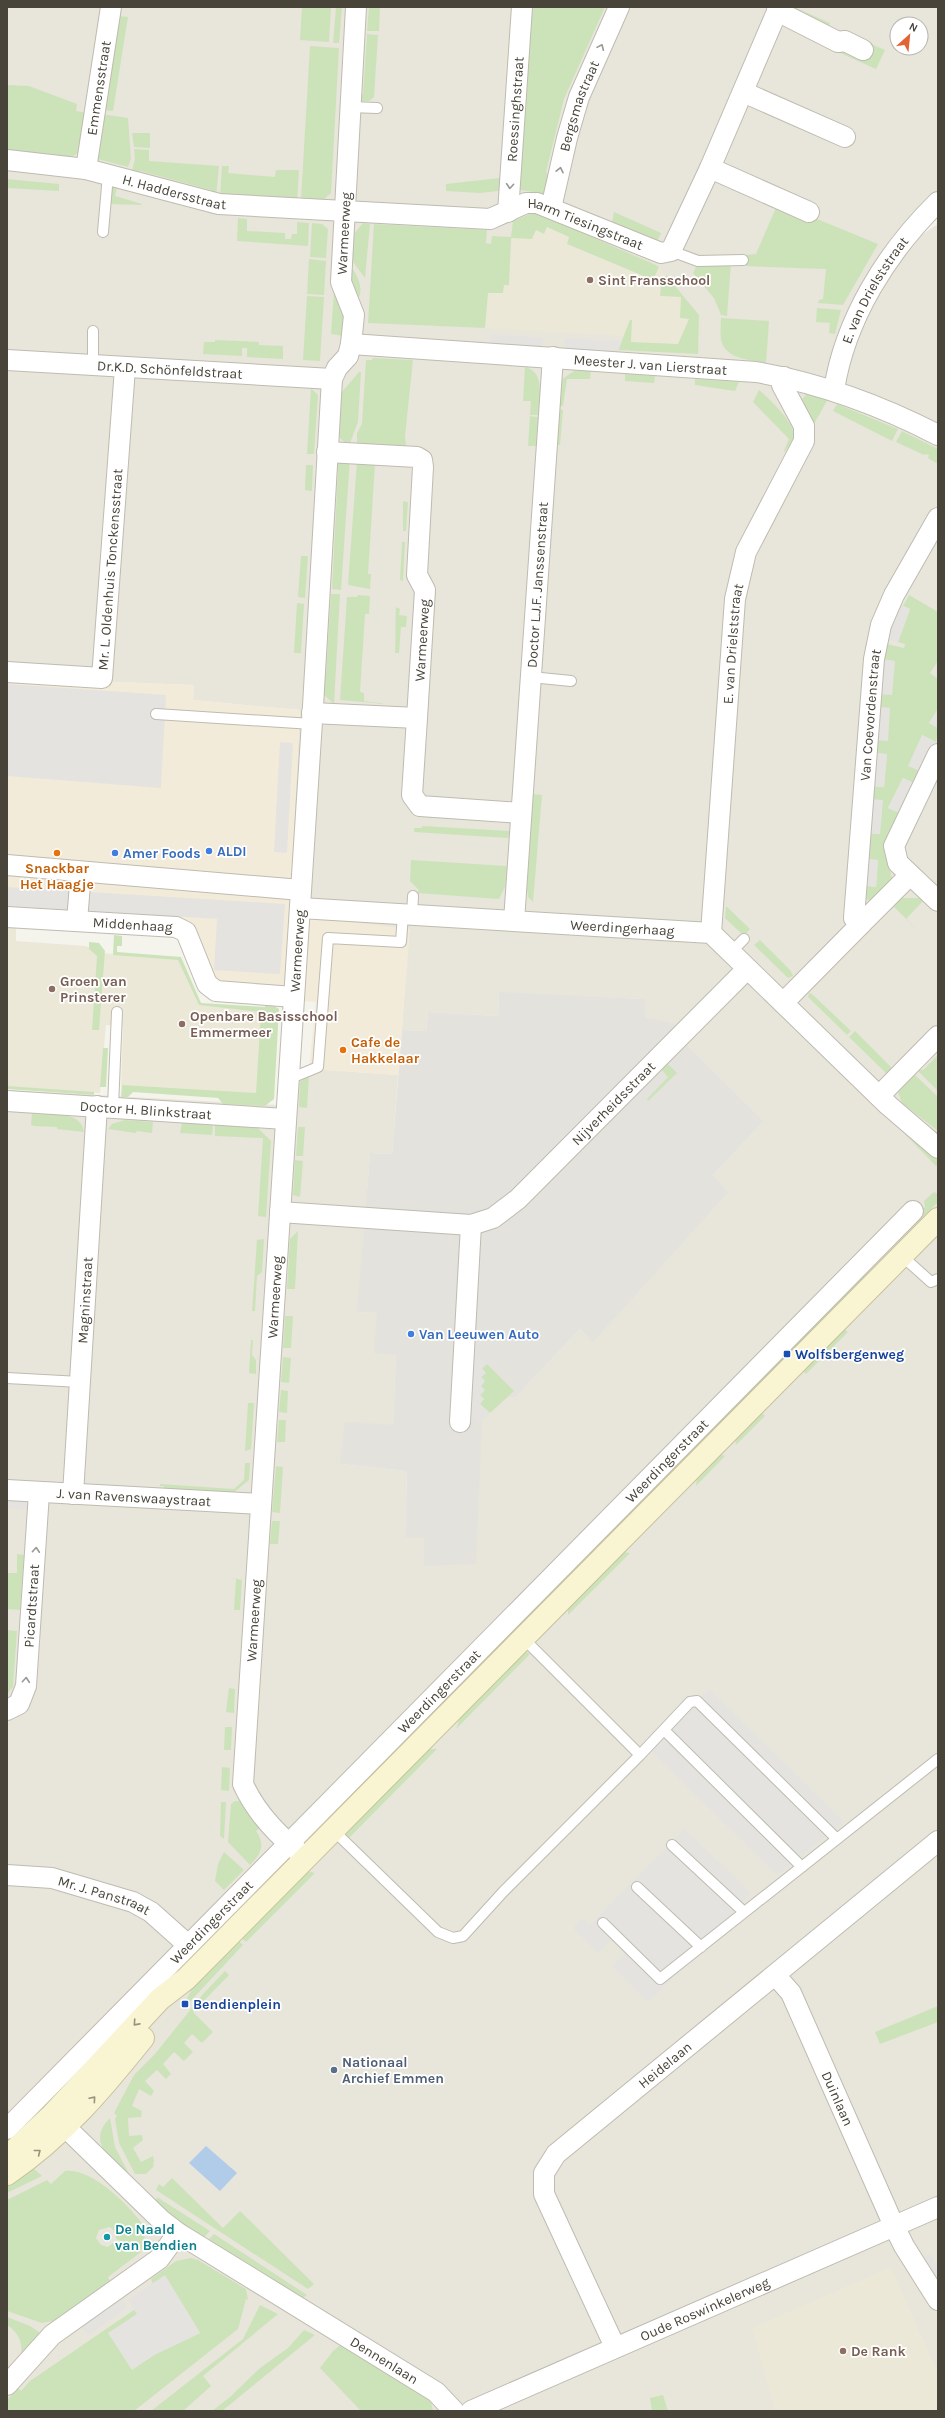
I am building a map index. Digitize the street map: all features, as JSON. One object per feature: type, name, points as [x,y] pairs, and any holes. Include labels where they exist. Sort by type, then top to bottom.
[{"type":"main road","name":"Weerdingerstraat","points":[[7,2174],[30,2158],[160,1999],[186,1979],[334,1831],[938,1219]]},
{"type":"main road","name":"Weerdingerstraat","points":[[7,2157],[59,2121]]},
{"type":"street","name":"Emmensstraat","points":[[86,169],[111,7]]},
{"type":"street","name":"Warmeerweg","points":[[306,1858],[289,1844],[257,1810],[243,1784],[285,1119],[301,899],[332,379],[337,368],[348,356],[351,344],[354,315],[341,282],[356,7]]},
{"type":"street","name":"Roessinghstraat","points":[[508,212],[522,7]]},
{"type":"street","name":"Bergsmastraat","points":[[551,208],[566,138],[579,97],[619,7]]},
{"type":"street","points":[[666,252],[710,168],[778,9],[838,42],[845,41],[863,50]]},
{"type":"street","points":[[743,92],[845,137]]},
{"type":"street","name":"H. Haddersstraat","points":[[7,160],[86,169],[219,204],[344,212]]},
{"type":"street","points":[[710,168],[809,212]]},
{"type":"street","name":"E. van Drielststraat","points":[[834,390],[838,367],[869,292],[916,223],[938,202]]},
{"type":"street","name":"Harm Tiesingstraat","points":[[344,212],[490,219],[526,203],[537,203],[666,252]]},
{"type":"street","name":"Meester J. van Lierstraat","points":[[351,344],[706,367],[784,377],[834,390],[906,418],[938,435]]},
{"type":"street","name":"Doctor L.J.F. Janssenstraat","points":[[514,921],[553,358]]},
{"type":"street","name":"Dr.K.D. Schönfeldstraat","points":[[7,360],[332,379]]},
{"type":"street","name":"Mr. L. Oldenhuis Tonckensstraat","points":[[8,672],[102,678],[125,368]]},
{"type":"street","name":"E. van Drielststraat","points":[[711,933],[735,599],[739,575],[746,552],[804,441],[804,426],[782,385],[784,377]]},
{"type":"street","name":"Warmeerweg","points":[[328,452],[417,457],[422,460],[417,575],[425,590],[417,718]]},
{"type":"street","name":"Van Coevordenstraat","points":[[861,924],[854,918],[874,659],[881,625],[894,595],[938,518]]},
{"type":"street","points":[[312,718],[417,718],[412,795],[420,806],[521,813]]},
{"type":"street","points":[[938,754],[894,846],[898,863],[938,901]]},
{"type":"street","points":[[7,865],[81,872],[301,899]]},
{"type":"street","name":"Middenhaag","points":[[77,921],[81,872]]},
{"type":"street","points":[[783,1004],[910,875]]},
{"type":"street","name":"Weerdingerhaag","points":[[301,899],[409,908],[514,921],[711,933]]},
{"type":"street","name":"Middenhaag","points":[[7,917],[176,927],[186,932],[207,984],[216,991],[294,997]]},
{"type":"street","points":[[711,933],[737,946],[747,969],[879,1096],[938,1148]]},
{"type":"street","name":"Nijverheidsstraat","points":[[280,1212],[472,1225],[493,1218],[518,1199],[747,969]]},
{"type":"street","points":[[879,1096],[938,1036]]},
{"type":"street","name":"Doctor H. Blinkstraat","points":[[7,1101],[285,1119]]},
{"type":"street","name":"Magninstraat","points":[[73,1494],[80,1382],[105,1107]]},
{"type":"street","name":"Weerdingerstraat","points":[[7,2129],[914,1211]]},
{"type":"street","points":[[460,1422],[472,1225]]},
{"type":"street","points":[[872,1254],[895,1262]]},
{"type":"street","name":"J. van Ravenswaaystraat","points":[[7,1490],[39,1493],[261,1504]]},
{"type":"street","name":"Picardtstraat","points":[[7,1710],[19,1704],[26,1686],[39,1493]]},
{"type":"street","name":"Heidelaan","points":[[615,2347],[544,2194],[544,2173],[556,2154],[776,1976],[938,1841]]},
{"type":"street","name":"Mr. J. Panstraat","points":[[7,1875],[52,1878],[133,1902],[151,1912],[188,1945]]},
{"type":"street","name":"Duinlaan","points":[[776,1976],[791,1993],[894,2226],[904,2246],[938,2300]]},
{"type":"street","points":[[7,2386],[52,2335],[158,2259],[178,2233],[145,2205],[59,2121]]},
{"type":"street","name":"Oude Roswinkelerweg","points":[[471,2411],[938,2207]]},
{"type":"street","name":"Dennenlaan","points":[[178,2233],[436,2392],[454,2411]]},
{"type":"lane","points":[[350,107],[377,108]]},
{"type":"lane","points":[[103,232],[108,175]]},
{"type":"lane","points":[[666,252],[698,261],[743,260]]},
{"type":"lane","points":[[93,331],[93,366]]},
{"type":"lane","points":[[531,677],[570,681]]},
{"type":"lane","points":[[156,714],[312,718]]},
{"type":"lane","points":[[289,1079],[318,1067],[328,938],[401,942],[409,908]]},
{"type":"lane","points":[[105,1107],[117,1012]]},
{"type":"lane","points":[[895,1262],[931,1282],[938,1279]]},
{"type":"lane","points":[[7,1378],[80,1382]]},
{"type":"lane","points":[[524,1639],[640,1755]]},
{"type":"lane","points":[[334,1831],[438,1932],[453,1938],[463,1936],[503,1892],[640,1755],[690,1702],[697,1701],[837,1839]]},
{"type":"lane","points":[[664,1730],[802,1866]]},
{"type":"lane","points":[[602,1923],[660,1979],[938,1759]]},
{"type":"lane","points":[[672,1845],[744,1912]]},
{"type":"lane","points":[[638,1886],[701,1947]]},
{"type":"shaded area","points":[[7,7],[938,7],[938,196],[902,248],[938,224],[938,2411],[7,2411],[7,1090],[294,1106],[299,1068],[398,1075],[392,1154],[370,1153],[358,1312],[377,1313],[396,1355],[393,1425],[340,1464],[407,1471],[405,1536],[425,1537],[424,1566],[483,1397],[516,1397],[580,1329],[593,1341],[729,1192],[713,1175],[764,1121],[689,1047],[674,1023],[646,1019],[644,999],[499,993],[498,1016],[428,1012],[426,1031],[402,1030],[405,986],[289,915],[300,710],[193,700],[194,685],[7,678]]},
{"type":"shaded area","name":"Sint Fransschool","points":[[532,213],[539,214],[659,267],[699,315],[698,354],[618,350],[623,336],[485,328],[488,292],[509,284],[513,221]]},
{"type":"shaded area","points":[[491,334],[543,338],[542,350],[490,347]]},
{"type":"shaded area","points":[[565,338],[622,341],[617,354],[565,351]]},
{"type":"shaded area","points":[[897,603],[910,609],[898,642],[884,639]]},
{"type":"shaded area","points":[[880,659],[895,661],[892,695],[877,694]]},
{"type":"shaded area","points":[[7,678],[194,685],[193,700],[300,710],[289,915],[410,929],[398,1075],[309,1069],[316,1002],[205,993],[176,930],[7,925]]},
{"type":"shaded area","points":[[7,684],[166,695],[161,788],[7,776]]},
{"type":"shaded area","points":[[876,707],[890,708],[888,741],[873,740]]},
{"type":"shaded area","points":[[938,709],[938,728],[929,723]]},
{"type":"shaded area","points":[[922,735],[936,742],[922,772],[908,766]]},
{"type":"shaded area","points":[[280,742],[293,743],[287,853],[274,852]]},
{"type":"shaded area","points":[[872,753],[887,754],[884,787],[870,786]]},
{"type":"shaded area","points":[[903,778],[916,784],[902,814],[888,808]]},
{"type":"shaded area","points":[[868,799],[883,800],[880,834],[866,833]]},
{"type":"shaded area","points":[[863,859],[878,860],[876,887],[861,885]]},
{"type":"shaded area","points":[[7,887],[285,904],[280,974],[214,970],[217,919],[7,906]]},
{"type":"shaded area","points":[[7,925],[16,925],[16,941],[86,946],[99,953],[180,959],[200,1004],[266,1009],[259,1095],[121,1086],[123,1026],[106,1025],[100,1093],[7,1087]]},
{"type":"shaded area","points":[[499,992],[645,999],[646,1018],[674,1023],[689,1047],[764,1121],[713,1175],[729,1192],[593,1342],[580,1329],[516,1397],[483,1397],[476,1564],[424,1566],[424,1538],[405,1537],[407,1471],[340,1464],[345,1422],[393,1425],[396,1355],[374,1353],[377,1313],[357,1312],[370,1153],[392,1154],[402,1030],[426,1031],[428,1012],[498,1016]]},
{"type":"shaded area","points":[[473,1350],[487,1364],[482,1368],[486,1373],[481,1377],[485,1381],[481,1386],[485,1390],[480,1395],[484,1399],[480,1404],[490,1413],[480,1422],[469,1411]]},
{"type":"shaded area","points":[[7,1496],[35,1498],[34,1510],[7,1508]]},
{"type":"shaded area","points":[[709,1689],[844,1822],[777,1875],[651,1751]]},
{"type":"shaded area","points":[[685,1829],[751,1893],[658,1993],[647,2001],[612,1966],[626,1952],[616,1942],[610,1941],[598,1953],[573,1928],[583,1918],[590,1925]]},
{"type":"shaded area","points":[[930,2254],[938,2267],[938,2289],[920,2260]]},
{"type":"shaded area","name":"De Rank","points":[[891,2267],[938,2374],[938,2411],[775,2411],[752,2328]]},
{"type":"shaded area","points":[[165,2275],[200,2333],[154,2355],[132,2370],[108,2333],[137,2314],[128,2300]]},
{"type":"shaded area","points":[[118,2295],[127,2308],[88,2336],[79,2323]]},
{"type":"green space","points":[[302,7],[331,7],[329,42],[300,40]]},
{"type":"green space","points":[[336,7],[342,7],[339,43],[333,43]]},
{"type":"green space","points":[[369,7],[380,7],[379,31],[367,31]]},
{"type":"green space","points":[[527,7],[605,7],[564,99],[546,172],[552,181],[545,194],[515,189]]},
{"type":"green space","points":[[786,7],[794,7],[830,23],[826,33]]},
{"type":"green space","points":[[116,16],[128,17],[113,111],[102,110]]},
{"type":"green space","points":[[367,34],[378,35],[374,97],[369,101],[357,101],[363,94]]},
{"type":"green space","points":[[871,44],[885,50],[876,69],[831,49]]},
{"type":"green space","points":[[310,46],[339,48],[331,193],[323,200],[301,199]]},
{"type":"green space","points":[[7,85],[29,86],[77,104],[76,111],[88,113],[80,152],[71,157],[7,153]]},
{"type":"green space","points":[[101,114],[128,118],[131,159],[128,167],[97,159]]},
{"type":"green space","points":[[132,133],[150,133],[150,148],[134,147]]},
{"type":"green space","points":[[134,149],[149,150],[149,161],[219,166],[216,197],[211,190],[140,171],[131,174],[135,159]]},
{"type":"green space","points":[[222,166],[229,166],[228,173],[275,177],[276,170],[299,170],[297,203],[293,203],[289,198],[229,194],[224,198],[220,198]]},
{"type":"green space","points":[[500,178],[506,179],[506,190],[480,193],[446,191],[446,184]]},
{"type":"green space","points":[[7,179],[59,184],[59,191],[7,188]]},
{"type":"green space","points":[[112,184],[118,184],[115,196],[142,204],[111,204]]},
{"type":"green space","points":[[778,203],[878,244],[843,305],[818,303],[819,300],[823,299],[826,269],[745,266],[745,255],[756,254]]},
{"type":"green space","points":[[614,212],[661,233],[658,240],[652,239],[612,222]]},
{"type":"green space","points":[[532,213],[539,214],[656,265],[659,267],[653,280],[567,244],[569,237],[547,227],[544,234],[536,230],[532,239],[511,238],[509,285],[504,285],[503,293],[488,293],[485,328],[368,323],[374,224],[487,230],[486,243],[491,244],[492,236],[511,237],[513,221]]},
{"type":"green space","points":[[238,218],[247,219],[247,231],[285,233],[285,239],[291,239],[292,234],[297,234],[297,222],[309,223],[308,246],[237,241]]},
{"type":"green space","points":[[312,223],[322,224],[328,229],[326,258],[310,257]]},
{"type":"green space","points":[[363,223],[370,224],[365,278],[350,258],[348,241]]},
{"type":"green space","points":[[309,259],[326,261],[324,295],[307,294]]},
{"type":"green space","points":[[345,262],[353,269],[360,285],[360,296],[357,301]]},
{"type":"green space","points":[[731,263],[727,316],[721,315],[714,298],[693,273],[697,265]]},
{"type":"green space","points":[[666,275],[699,315],[698,354],[618,350],[630,320],[632,320],[631,342],[678,344],[689,319],[680,318],[681,297],[660,296],[661,285]]},
{"type":"green space","points":[[334,291],[344,310],[343,336],[331,334]]},
{"type":"green space","points":[[307,296],[324,297],[320,361],[303,360]]},
{"type":"green space","points":[[817,308],[841,310],[835,334],[829,333],[830,323],[816,322]]},
{"type":"green space","points":[[721,318],[769,321],[766,363],[739,358],[727,351],[721,340]]},
{"type":"green space","points":[[215,340],[259,342],[259,345],[283,346],[283,359],[247,357],[247,348],[242,348],[242,356],[203,354],[204,342],[215,342]]},
{"type":"green space","points":[[373,358],[413,360],[405,436],[406,447],[357,444],[357,433],[362,424],[366,360],[372,360]]},
{"type":"green space","points":[[525,367],[532,370],[539,380],[540,394],[538,415],[530,415],[531,401],[523,401]]},
{"type":"green space","points":[[574,371],[591,371],[590,379],[567,379],[563,406],[558,406],[561,380]]},
{"type":"green space","points":[[359,372],[361,372],[358,422],[350,443],[345,443],[338,436],[341,393]]},
{"type":"green space","points":[[625,374],[655,376],[654,383],[625,381]]},
{"type":"green space","points":[[695,379],[739,382],[735,391],[695,385]]},
{"type":"green space","points":[[311,388],[318,395],[314,454],[307,454]]},
{"type":"green space","points":[[759,390],[786,418],[793,430],[793,440],[785,452],[784,451],[789,439],[753,402]]},
{"type":"green space","points":[[807,393],[828,399],[814,424],[800,402]]},
{"type":"green space","points":[[837,404],[898,429],[892,441],[833,411]]},
{"type":"green space","points":[[558,409],[563,410],[560,445],[556,445]]},
{"type":"green space","points":[[530,416],[538,417],[536,446],[528,446]]},
{"type":"green space","points":[[902,431],[936,448],[938,447],[938,464],[928,458],[929,455],[924,455],[896,442]]},
{"type":"green space","points":[[344,457],[350,458],[341,590],[332,589],[338,471],[334,467]]},
{"type":"green space","points":[[357,461],[375,464],[368,574],[371,574],[370,589],[348,585]]},
{"type":"green space","points":[[306,465],[313,465],[312,491],[305,490]]},
{"type":"green space","points":[[403,501],[408,502],[406,531],[403,531]]},
{"type":"green space","points":[[402,542],[405,542],[403,581],[400,580]]},
{"type":"green space","points":[[301,556],[308,556],[305,598],[298,597]]},
{"type":"green space","points":[[331,594],[340,594],[334,704],[323,694],[321,678],[326,674]]},
{"type":"green space","points":[[358,595],[370,596],[369,614],[365,614],[360,692],[364,693],[364,701],[387,704],[340,700],[347,597],[357,597]]},
{"type":"green space","points":[[909,595],[938,612],[938,661],[930,673],[938,679],[938,709],[929,723],[938,728],[936,742],[922,735],[922,772],[916,784],[903,778],[888,808],[902,814],[886,853],[892,878],[872,901],[865,899],[861,885],[876,887],[878,860],[863,859],[866,833],[880,834],[868,799],[870,786],[884,787],[887,754],[872,753],[890,708],[876,707],[894,661],[880,659],[883,643],[904,648],[905,644],[898,642],[910,609],[903,606]]},
{"type":"green space","points":[[297,603],[304,604],[301,653],[294,653]]},
{"type":"green space","points":[[396,607],[400,609],[399,615],[407,616],[406,627],[401,627],[399,653],[395,653]]},
{"type":"green space","points":[[533,794],[542,795],[533,902],[528,897],[527,888]]},
{"type":"green space","points":[[422,826],[510,831],[508,838],[414,832],[414,828],[422,828]]},
{"type":"green space","points":[[411,860],[507,866],[505,887],[499,899],[417,893],[419,890],[410,881]]},
{"type":"green space","points":[[900,898],[920,898],[923,901],[906,919],[893,906]]},
{"type":"green space","points":[[726,906],[750,929],[744,936],[725,918]]},
{"type":"green space","points":[[114,935],[122,936],[122,946],[117,946],[117,952],[181,957],[201,1003],[265,1007],[265,1000],[279,1009],[274,1099],[265,1106],[223,1104],[218,1098],[133,1092],[128,1097],[121,1097],[122,1085],[256,1093],[261,1012],[199,1005],[178,960],[113,955]]},
{"type":"green space","points":[[760,940],[791,971],[793,976],[788,978],[754,945]]},
{"type":"green space","points":[[89,942],[99,943],[105,951],[99,1030],[92,1030],[97,956],[89,949]]},
{"type":"green space","points":[[809,993],[812,994],[851,1031],[847,1035],[808,997]]},
{"type":"green space","points":[[855,1031],[897,1073],[889,1076],[849,1037]]},
{"type":"green space","points":[[103,1048],[108,1048],[106,1087],[100,1087]]},
{"type":"green space","points":[[938,1055],[938,1091],[916,1069],[923,1070]]},
{"type":"green space","points":[[666,1062],[677,1073],[648,1101],[647,1099],[668,1077],[660,1068]]},
{"type":"green space","points":[[309,1075],[307,1108],[299,1107],[300,1082]]},
{"type":"green space","points":[[915,1075],[938,1097],[938,1131],[902,1103],[898,1092]]},
{"type":"green space","points":[[7,1086],[94,1092],[94,1095],[7,1089]]},
{"type":"green space","points":[[32,1114],[55,1114],[71,1117],[82,1125],[84,1132],[57,1129],[57,1127],[31,1125]]},
{"type":"green space","points":[[125,1120],[153,1122],[152,1133],[137,1131],[136,1133],[108,1129],[112,1124]]},
{"type":"green space","points":[[182,1123],[213,1125],[212,1135],[180,1133]]},
{"type":"green space","points":[[215,1125],[258,1128],[271,1141],[266,1217],[258,1216],[263,1138],[215,1136]]},
{"type":"green space","points":[[298,1127],[305,1127],[303,1156],[296,1156]]},
{"type":"green space","points":[[900,1129],[938,1160],[938,1165],[936,1166]]},
{"type":"green space","points":[[295,1160],[303,1161],[300,1197],[293,1195]]},
{"type":"green space","points":[[934,1192],[938,1194],[938,1202],[888,1252],[885,1253],[884,1249],[925,1207],[924,1201]]},
{"type":"green space","points":[[298,1231],[295,1289],[287,1289],[290,1239]]},
{"type":"green space","points":[[264,1239],[262,1272],[257,1276],[255,1311],[252,1311],[257,1240]]},
{"type":"green space","points":[[868,1270],[867,1274],[844,1299],[317,1831],[313,1831]]},
{"type":"green space","points":[[285,1316],[293,1316],[291,1348],[283,1348]]},
{"type":"green space","points":[[844,1329],[848,1332],[806,1374],[802,1370]]},
{"type":"green space","points":[[251,1340],[253,1340],[252,1355],[256,1360],[256,1374],[249,1373]]},
{"type":"green space","points":[[283,1357],[291,1358],[289,1383],[281,1382]]},
{"type":"green space","points":[[487,1364],[514,1391],[490,1413],[480,1404],[484,1399],[480,1395],[482,1368]]},
{"type":"green space","points":[[281,1390],[288,1391],[287,1413],[279,1412]]},
{"type":"green space","points":[[248,1403],[254,1403],[251,1449],[245,1451]]},
{"type":"green space","points":[[761,1412],[765,1416],[736,1445],[735,1438]]},
{"type":"green space","points":[[279,1420],[286,1420],[285,1442],[277,1442]]},
{"type":"green space","points":[[717,1456],[725,1456],[696,1486],[697,1476]]},
{"type":"green space","points":[[245,1463],[250,1463],[249,1480],[232,1494],[164,1489],[164,1486],[160,1486],[160,1484],[234,1489],[244,1480]]},
{"type":"green space","points":[[276,1466],[283,1467],[280,1513],[272,1512]]},
{"type":"green space","points":[[272,1521],[280,1521],[278,1544],[270,1544]]},
{"type":"green space","points":[[622,1552],[630,1553],[568,1615],[568,1607]]},
{"type":"green space","points":[[17,1554],[24,1555],[20,1610],[7,1609],[7,1573],[17,1573]]},
{"type":"green space","points":[[229,1577],[242,1580],[240,1610],[234,1610],[236,1579]]},
{"type":"green space","points":[[7,1630],[17,1631],[13,1687],[7,1694]]},
{"type":"green space","points":[[525,1651],[530,1654],[456,1729],[461,1715]]},
{"type":"green space","points":[[229,1688],[235,1689],[234,1713],[226,1712]]},
{"type":"green space","points":[[225,1727],[232,1727],[231,1750],[224,1750]]},
{"type":"green space","points":[[430,1749],[437,1749],[348,1839],[343,1835]]},
{"type":"green space","points":[[222,1767],[230,1768],[229,1791],[221,1790]]},
{"type":"green space","points":[[235,1801],[241,1801],[260,1828],[256,1831],[261,1841],[261,1849],[257,1857],[250,1865],[228,1842],[231,1804]]},
{"type":"green space","points":[[221,1802],[226,1802],[224,1839],[220,1836]]},
{"type":"green space","points":[[224,1852],[244,1870],[224,1890],[215,1881],[218,1864]]},
{"type":"green space","points":[[307,1871],[315,1873],[246,1942],[240,1937]]},
{"type":"green space","points":[[266,1877],[269,1880],[223,1927],[219,1922]]},
{"type":"green space","points":[[238,1940],[243,1945],[186,2006],[184,2004],[195,1983]]},
{"type":"green space","points":[[225,1971],[229,1975],[193,2012],[213,2032],[202,2043],[192,2034],[184,2043],[193,2052],[184,2061],[174,2052],[163,2064],[171,2074],[166,2079],[157,2070],[145,2081],[154,2091],[151,2096],[139,2089],[132,2106],[142,2111],[141,2117],[128,2118],[129,2136],[142,2135],[143,2140],[133,2148],[141,2162],[153,2156],[154,2160],[153,2167],[146,2174],[135,2174],[119,2143],[115,2119],[117,2116],[114,2113],[134,2075],[155,2054],[203,1994]]},
{"type":"green space","points":[[938,2006],[938,2022],[880,2044],[875,2032]]},
{"type":"green space","points":[[110,2118],[115,2147],[129,2174],[128,2175],[104,2150],[101,2142],[100,2135],[103,2127]]},
{"type":"green space","points":[[30,2165],[42,2176],[7,2193],[7,2181]]},
{"type":"green space","points":[[65,2171],[75,2171],[96,2180],[127,2205],[141,2222],[144,2232],[144,2243],[142,2250],[116,2239],[115,2232],[110,2227],[99,2230],[96,2238],[101,2245],[108,2247],[115,2241],[141,2252],[108,2277],[110,2281],[53,2321],[42,2323],[7,2311],[7,2200],[47,2180],[51,2184]]},
{"type":"green space","points":[[172,2178],[223,2228],[240,2211],[314,2284],[308,2289],[156,2190],[159,2184],[163,2187]]},
{"type":"green space","points":[[157,2197],[210,2231],[202,2240],[178,2224],[156,2202]]},
{"type":"green space","points":[[214,2234],[307,2295],[300,2300],[206,2242]]},
{"type":"green space","points":[[191,2258],[198,2260],[246,2289],[248,2300],[246,2299],[238,2329],[134,2411],[7,2411],[7,2400],[18,2388],[21,2391],[30,2381],[134,2310],[137,2313],[132,2369],[154,2355],[200,2333],[165,2276],[153,2284],[151,2279],[176,2261]]},
{"type":"green space","points":[[260,2305],[278,2314],[203,2376],[211,2386],[183,2411],[151,2411],[243,2339]]},
{"type":"green space","points":[[7,2317],[30,2326],[39,2332],[40,2337],[21,2355],[19,2338],[17,2334],[7,2325]]},
{"type":"green space","points":[[304,2330],[315,2335],[222,2411],[212,2411],[230,2397],[260,2368],[288,2348]]},
{"type":"green space","points":[[343,2343],[422,2392],[431,2401],[433,2411],[361,2411],[320,2368],[333,2351]]},
{"type":"green space","points":[[663,2395],[668,2411],[652,2411],[650,2398]]},
{"type":"water","points":[[206,2146],[237,2173],[220,2191],[189,2163]]},
{"type":"place","name":"Sint Fransschool","points":[[590,280]]},
{"type":"place","name":"ALDI","points":[[209,851]]},
{"type":"place","name":"Snackbar Het Haagje","points":[[57,853]]},
{"type":"place","name":"Amer Foods","points":[[115,853]]},
{"type":"place","name":"Groen van Prinsterer","points":[[52,989]]},
{"type":"place","name":"Openbare Basisschool Emmermeer","points":[[182,1024]]},
{"type":"place","name":"Cafe de Hakkelaar","points":[[343,1050]]},
{"type":"place","name":"Van Leeuwen Auto","points":[[411,1334]]},
{"type":"place","name":"Wolfsbergenweg","points":[[787,1354]]},
{"type":"place","name":"Bendienplein","points":[[185,2004]]},
{"type":"place","name":"Nationaal Archief Emmen","points":[[334,2070]]},
{"type":"place","name":"De Naald van Bendien","points":[[107,2237]]},
{"type":"place","name":"De Rank","points":[[843,2351]]}]
